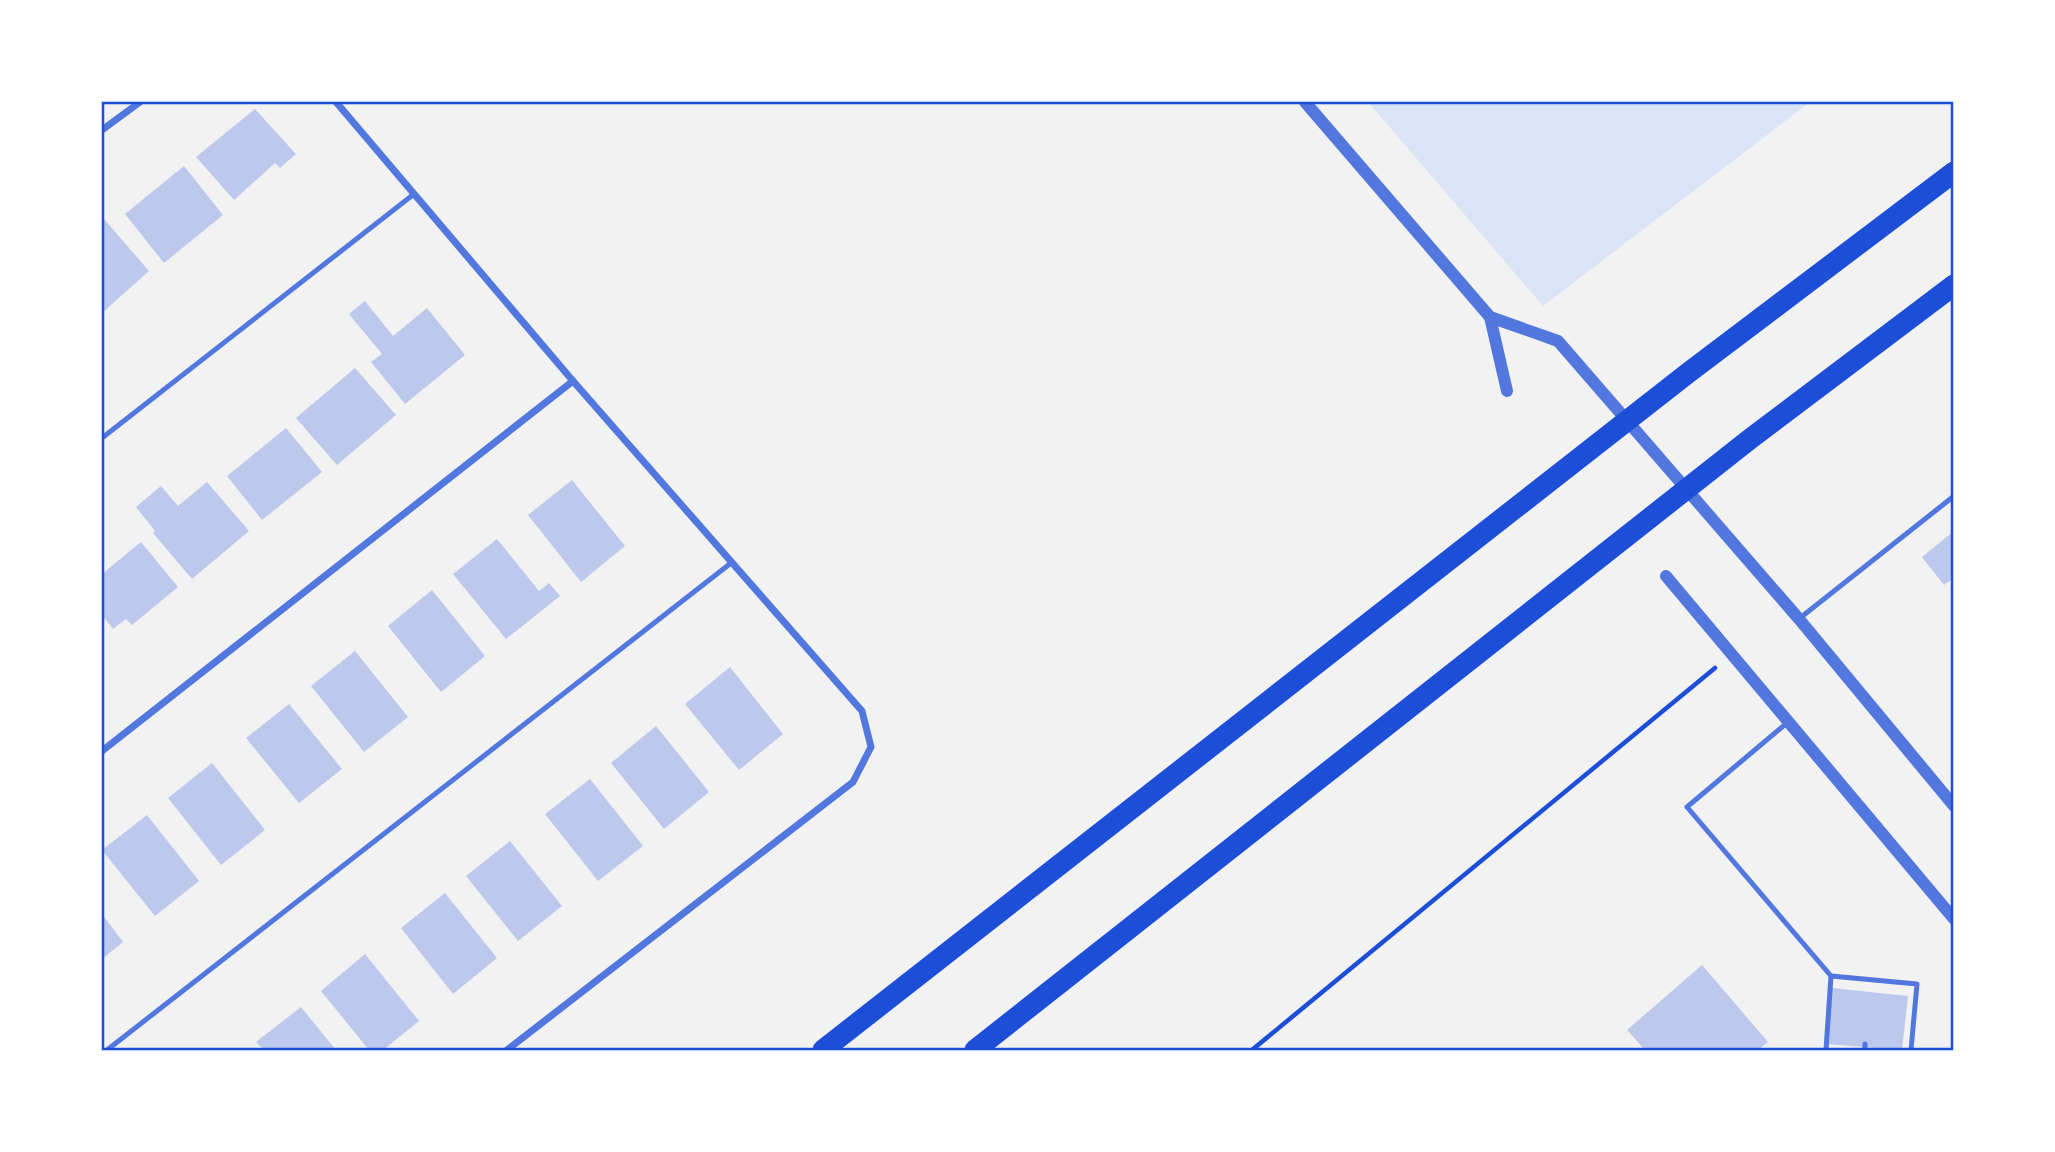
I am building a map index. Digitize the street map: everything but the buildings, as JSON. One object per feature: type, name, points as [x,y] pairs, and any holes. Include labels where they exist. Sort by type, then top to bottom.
[{"type":"highway","points":[[823,1051],[1689,373],[1954,172]]},
{"type":"highway","points":[[975,1051],[1750,439],[1954,285]]},
{"type":"street","points":[[102,129],[140,102]]},
{"type":"street","points":[[336,102],[573,381],[862,711],[871,747],[853,782],[507,1051]]},
{"type":"street","points":[[1305,102],[1490,317],[1507,391]]},
{"type":"street","points":[[1490,317],[1558,341],[1799,619],[1954,806]]},
{"type":"street","points":[[102,751],[573,381]]},
{"type":"street","points":[[1666,576],[1954,919]]},
{"type":"lane","points":[[102,438],[414,194]]},
{"type":"lane","points":[[1799,619],[1954,496]]},
{"type":"lane","points":[[107,1051],[731,563]]},
{"type":"lane","points":[[1788,722],[1687,807],[1830,976],[1917,984],[1911,1051]]},
{"type":"lane","points":[[1826,1051],[1830,976]]},
{"type":"lane","points":[[1871,991],[1872,981]]},
{"type":"path","points":[[1252,1051],[1732,654]]},
{"type":"shaded area","points":[[1368,102],[1810,102],[1543,306]]}]
